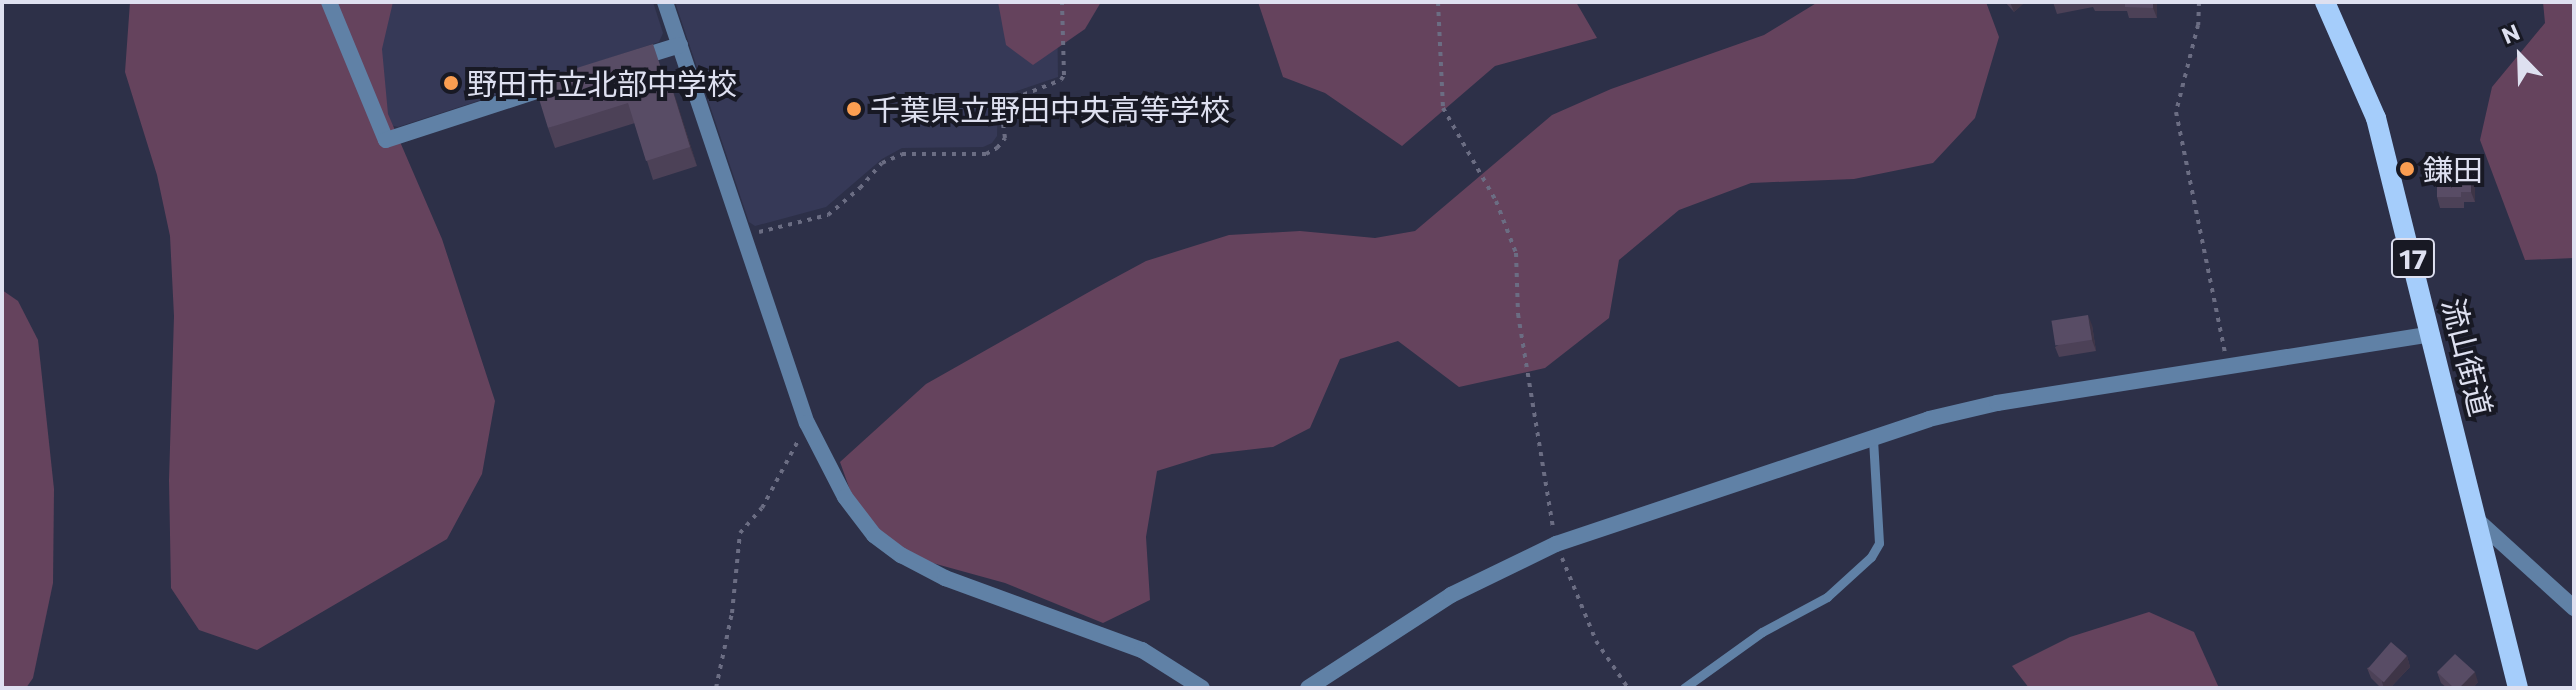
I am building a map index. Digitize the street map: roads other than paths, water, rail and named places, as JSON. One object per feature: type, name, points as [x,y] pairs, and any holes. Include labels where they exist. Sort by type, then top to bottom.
[{"type":"main road","name":"流山街道","points":[[2325,2],[2376,118],[2518,688]]},
{"type":"street","points":[[329,2],[386,140],[577,78]]},
{"type":"street","points":[[665,2],[807,423],[845,497],[874,535],[901,555],[945,578],[1142,650],[1202,688]]},
{"type":"street","points":[[621,64],[680,45]]},
{"type":"street","points":[[1308,688],[1451,595],[1556,544],[1929,419],[1997,403],[2432,334]]},
{"type":"street","points":[[2478,521],[2574,608]]},
{"type":"lane","points":[[1684,688],[1762,632],[1827,597],[1871,557],[1879,543],[1873,439]]},
{"type":"place","name":"野田市立北部中学校","points":[[451,83]]},
{"type":"place","name":"千葉県立野田中央高等学校","points":[[854,109]]},
{"type":"place","name":"鎌田","points":[[2407,169]]}]
